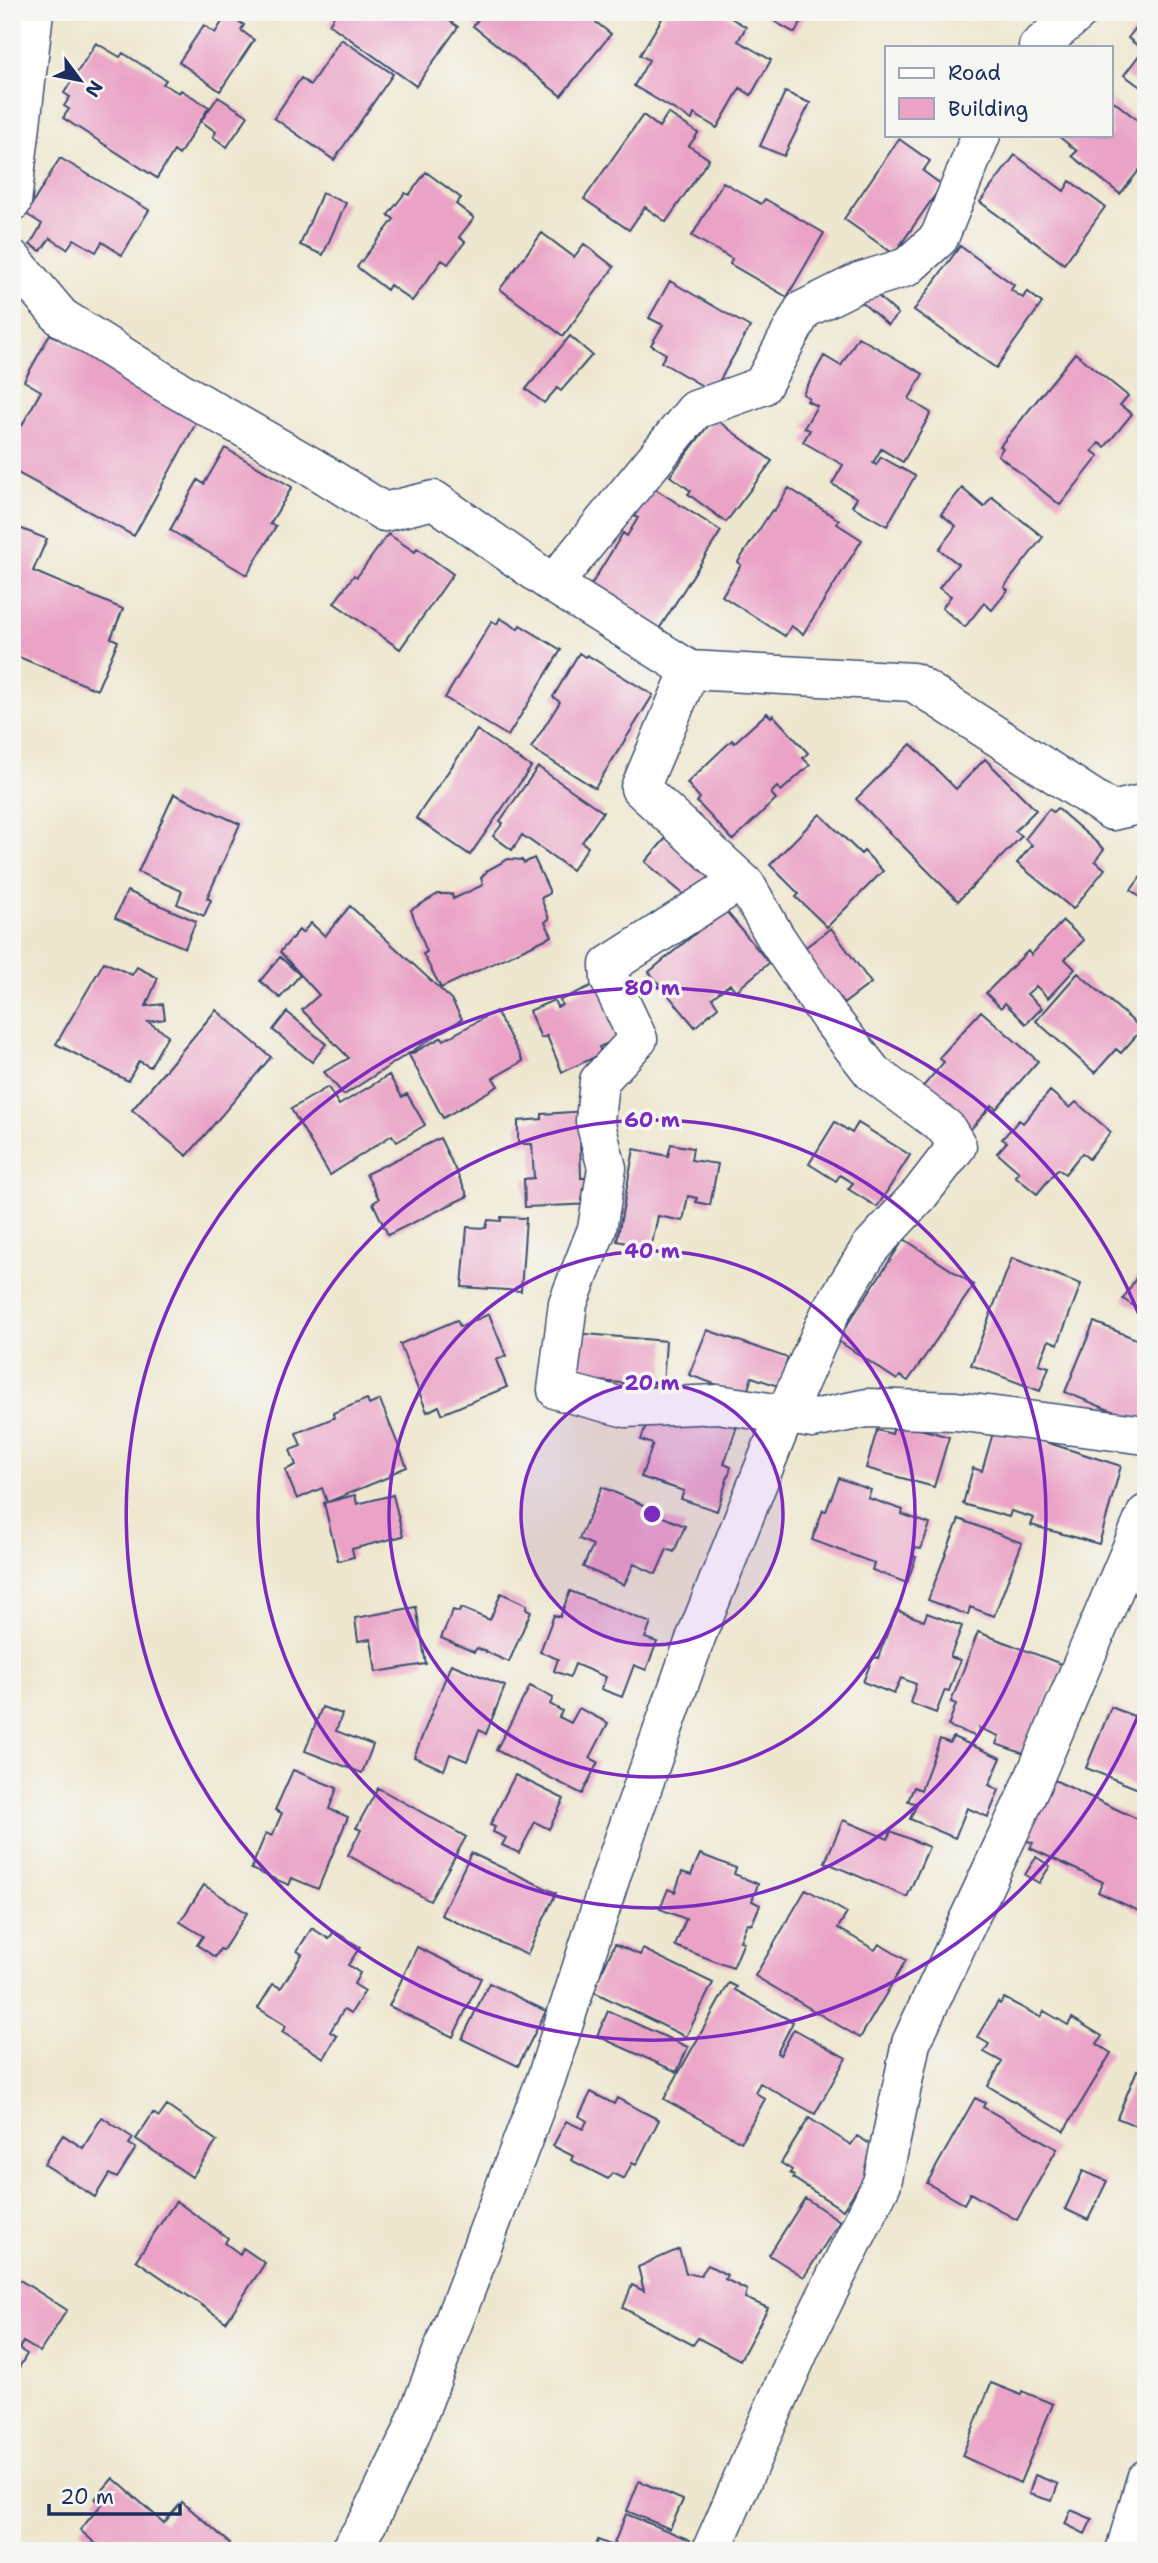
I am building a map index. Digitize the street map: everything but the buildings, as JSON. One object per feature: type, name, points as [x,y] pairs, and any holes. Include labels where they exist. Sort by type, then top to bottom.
[{"type":"street","points":[[12,202],[34,12]]},
{"type":"street","points":[[1039,46],[1079,12]]},
{"type":"street","points":[[553,584],[695,410],[762,386],[803,310],[859,282],[908,267],[939,238],[981,136]]},
{"type":"street","points":[[12,260],[61,317],[162,381],[314,468],[384,512],[434,500],[553,584],[690,670],[914,682],[1112,811],[1146,803]]},
{"type":"street","points":[[349,2551],[368,2522],[410,2436],[546,2079],[613,1870],[696,1637],[785,1415],[831,1311],[870,1248],[920,1194],[957,1146],[946,1128],[873,1073],[830,1017],[776,938],[746,885],[640,788],[690,670]]},
{"type":"street","points":[[746,885],[729,888],[609,965],[610,980],[638,1039],[599,1081],[595,1121],[607,1168],[597,1229],[568,1303],[557,1390],[626,1408],[718,1404],[813,1419],[867,1408],[956,1411],[1146,1435]]},
{"type":"street","points":[[711,2551],[800,2347],[882,2183],[911,2043],[1030,1788],[1146,1514]]},
{"type":"street","points":[[1125,2551],[1146,2479]]}]
